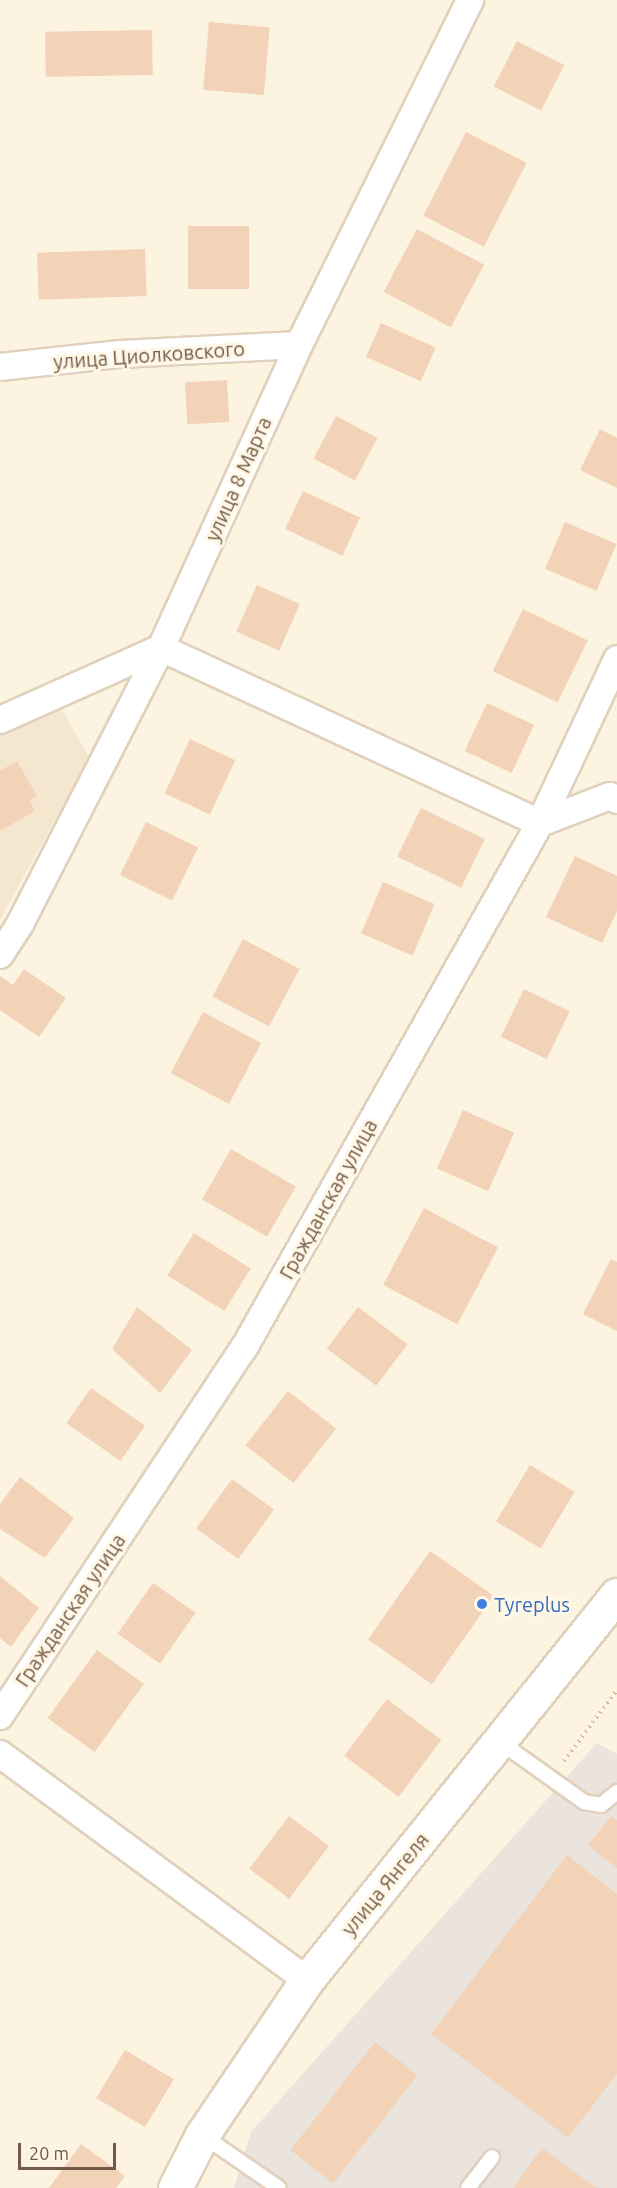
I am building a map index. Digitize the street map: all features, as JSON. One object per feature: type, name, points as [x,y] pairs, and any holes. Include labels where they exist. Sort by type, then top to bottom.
[{"type":"street","name":"улица 8 Марта","points":[[0,954],[20,924],[161,648],[299,345],[470,0]]},
{"type":"street","name":"улица Циолковского","points":[[0,368],[120,354],[299,345]]},
{"type":"street","points":[[0,720],[161,648],[540,823],[610,796],[617,800]]},
{"type":"street","name":"Гражданская улица","points":[[0,1716],[244,1348],[540,823],[617,659]]},
{"type":"street","name":"улица Янгеля","points":[[175,2188],[202,2135],[307,1980],[501,1742],[617,1595]]},
{"type":"street","points":[[0,1754],[307,1980]]},
{"type":"lane","points":[[501,1742],[584,1803],[601,1805],[617,1792]]},
{"type":"lane","points":[[202,2135],[279,2188]]},
{"type":"lane","points":[[468,2188],[492,2157]]},
{"type":"path","points":[[551,1778],[617,1690]]},
{"type":"shaded area","points":[[59,704],[89,757],[0,920],[0,735]]},
{"type":"shaded area","points":[[597,1743],[617,1754],[617,2188],[234,2188],[251,2132]]},
{"type":"building","points":[[209,22],[270,27],[264,95],[203,90]]},
{"type":"building","points":[[152,30],[153,75],[46,77],[45,32]]},
{"type":"building","points":[[517,41],[564,65],[541,111],[494,86]]},
{"type":"building","points":[[466,132],[527,163],[484,247],[423,216]]},
{"type":"building","points":[[188,226],[249,226],[249,289],[188,289]]},
{"type":"building","points":[[417,229],[484,265],[451,327],[384,292]]},
{"type":"building","points":[[145,249],[147,296],[39,300],[37,253]]},
{"type":"building","points":[[381,323],[436,347],[421,381],[366,357]]},
{"type":"building","points":[[227,380],[229,422],[187,424],[185,382]]},
{"type":"building","points":[[336,416],[377,438],[355,480],[313,458]]},
{"type":"building","points":[[600,429],[617,438],[617,488],[580,470]]},
{"type":"building","points":[[303,491],[360,518],[342,556],[285,529]]},
{"type":"building","points":[[565,522],[617,544],[597,591],[545,569]]},
{"type":"building","points":[[257,585],[300,604],[279,651],[236,632]]},
{"type":"building","points":[[523,609],[588,641],[557,703],[493,671]]},
{"type":"building","points":[[487,703],[534,725],[512,773],[465,751]]},
{"type":"building","points":[[190,739],[235,760],[210,815],[165,793]]},
{"type":"building","points":[[17,761],[37,796],[29,800],[35,811],[0,831],[0,771]]},
{"type":"building","points":[[421,808],[485,839],[461,888],[397,857]]},
{"type":"building","points":[[146,822],[198,847],[172,900],[120,875]]},
{"type":"building","points":[[575,856],[617,876],[617,911],[602,943],[546,917]]},
{"type":"building","points":[[383,882],[435,904],[413,955],[361,934]]},
{"type":"building","points":[[243,939],[300,969],[269,1026],[212,996]]},
{"type":"building","points":[[24,969],[66,998],[39,1037],[0,1010],[0,976],[13,985]]},
{"type":"building","points":[[524,989],[570,1011],[547,1059],[501,1037]]},
{"type":"building","points":[[203,1012],[261,1043],[229,1104],[171,1073]]},
{"type":"building","points":[[463,1110],[514,1133],[488,1191],[437,1168]]},
{"type":"building","points":[[231,1149],[296,1186],[267,1237],[202,1199]]},
{"type":"building","points":[[424,1208],[498,1247],[457,1324],[383,1285]]},
{"type":"building","points":[[194,1233],[251,1269],[224,1311],[168,1275]]},
{"type":"building","points":[[611,1259],[617,1262],[617,1331],[583,1314]]},
{"type":"building","points":[[137,1307],[192,1350],[160,1393],[112,1349]]},
{"type":"building","points":[[358,1307],[408,1344],[376,1386],[327,1349]]},
{"type":"building","points":[[91,1388],[145,1426],[120,1461],[66,1423]]},
{"type":"building","points":[[288,1391],[336,1429],[294,1483],[246,1445]]},
{"type":"building","points":[[530,1465],[575,1492],[541,1548],[496,1522]]},
{"type":"building","points":[[20,1477],[74,1518],[45,1558],[0,1529],[0,1504]]},
{"type":"building","points":[[232,1479],[274,1510],[238,1559],[196,1528]]},
{"type":"building","points":[[430,1551],[494,1596],[432,1684],[368,1639]]},
{"type":"building","points":[[0,1576],[39,1608],[11,1647],[0,1638]]},
{"type":"building","points":[[153,1583],[196,1613],[160,1664],[117,1634]]},
{"type":"building","points":[[97,1650],[144,1684],[95,1752],[48,1718]]},
{"type":"building","points":[[387,1699],[441,1740],[399,1797],[344,1756]]},
{"type":"building","points":[[289,1816],[329,1846],[289,1899],[249,1869]]},
{"type":"building","points":[[611,1816],[617,1820],[617,1868],[588,1845]]},
{"type":"building","points":[[567,1855],[617,1894],[617,2074],[568,2138],[431,2034]]},
{"type":"building","points":[[375,2042],[418,2075],[333,2183],[291,2150]]},
{"type":"building","points":[[125,2050],[174,2079],[145,2127],[96,2098]]},
{"type":"building","points":[[81,2144],[125,2176],[116,2188],[49,2188]]},
{"type":"building","points":[[542,2148],[597,2188],[513,2188]]},
{"type":"place","name":"Tyreplus","points":[[482,1604]]}]
